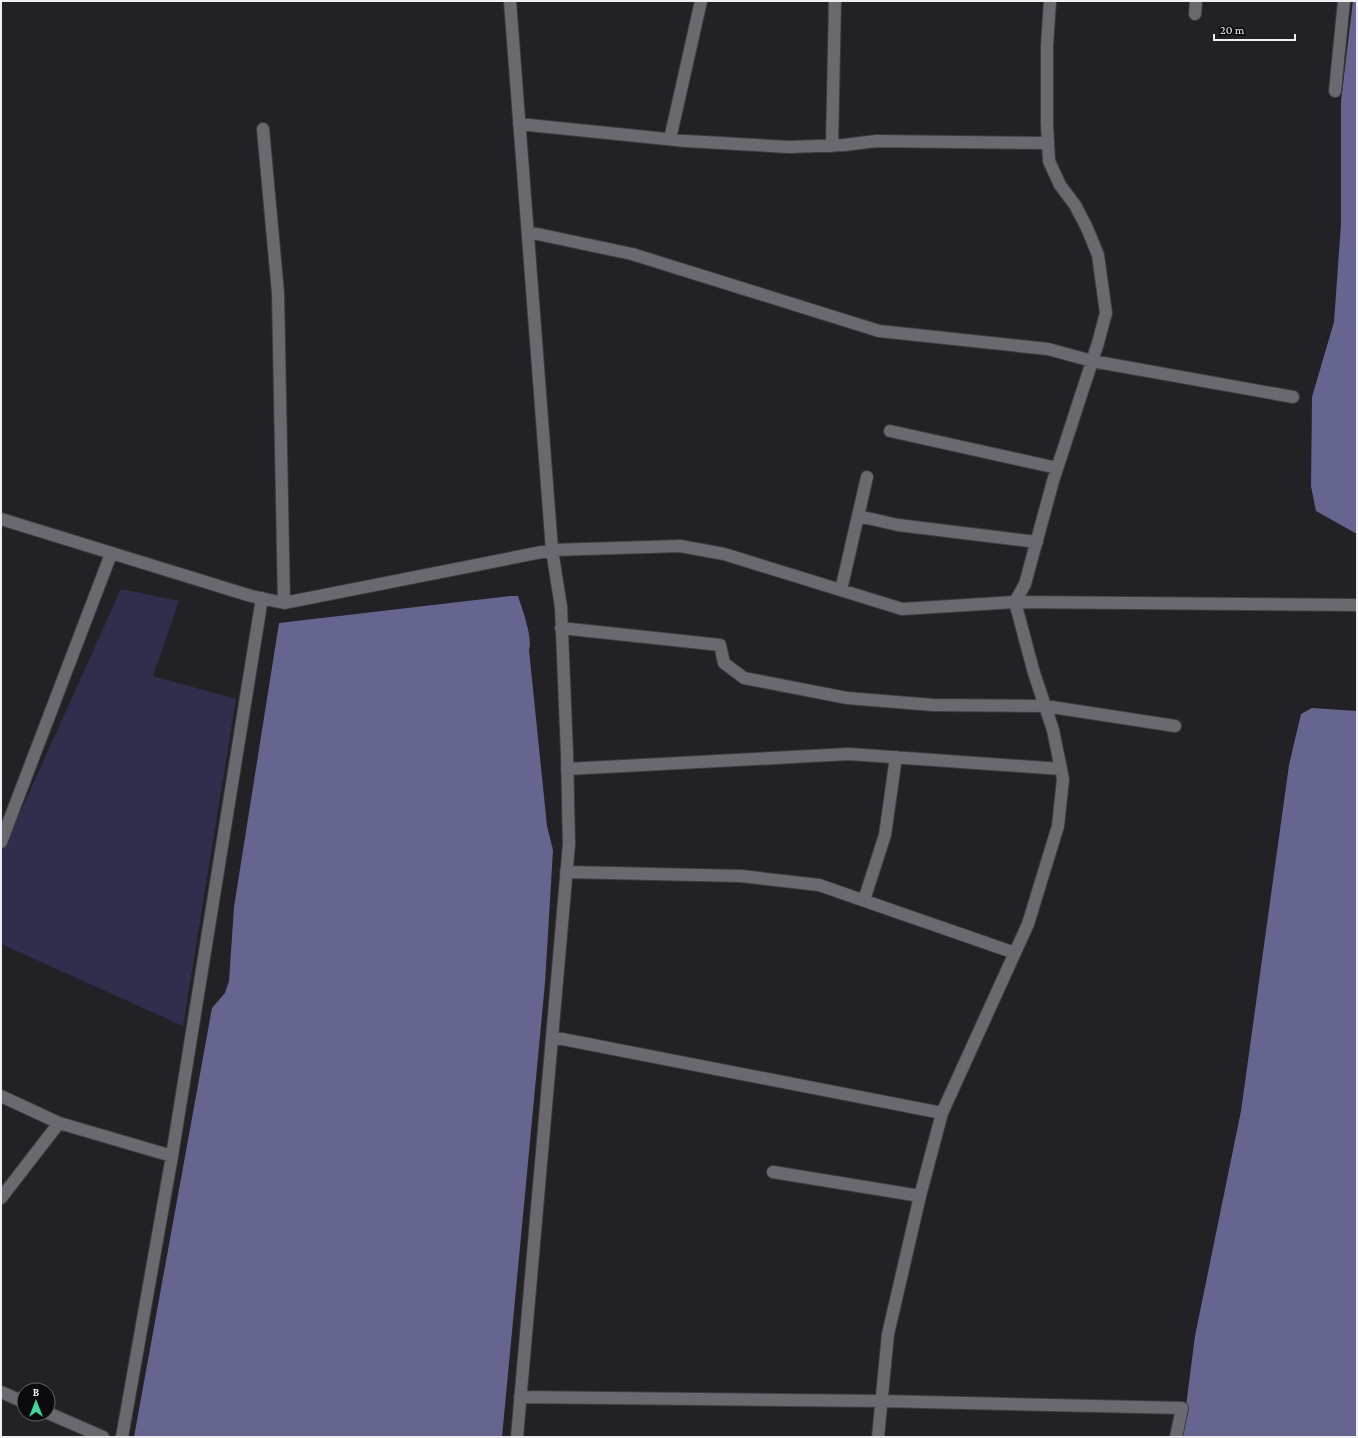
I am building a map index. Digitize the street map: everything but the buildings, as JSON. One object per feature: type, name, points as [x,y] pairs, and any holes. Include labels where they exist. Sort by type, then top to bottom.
[{"type":"street","points":[[510,1],[552,550],[561,607],[569,844],[517,1437]]},
{"type":"street","points":[[670,139],[701,1]]},
{"type":"street","points":[[832,146],[835,1]]},
{"type":"street","points":[[878,1437],[888,1334],[920,1196],[942,1113],[1028,924],[1058,826],[1063,779],[1053,730],[1015,602],[1025,584],[1057,468],[1106,313],[1098,255],[1087,228],[1075,205],[1060,185],[1049,161],[1047,46],[1050,1]]},
{"type":"street","points":[[1195,14],[1196,1]]},
{"type":"street","points":[[1335,90],[1344,1]]},
{"type":"street","points":[[519,124],[670,139],[789,147],[832,146],[876,142],[1048,143]]},
{"type":"street","points":[[263,128],[278,293],[284,603]]},
{"type":"street","points":[[528,232],[632,254],[879,331],[1048,349],[1092,361],[1293,397]]},
{"type":"street","points":[[890,431],[1057,468]]},
{"type":"street","points":[[840,590],[867,477]]},
{"type":"street","points":[[858,516],[898,525],[1037,542]]},
{"type":"street","points":[[1,519],[111,554],[284,603],[552,550],[680,546],[724,554],[902,609],[1015,602],[1357,605]]},
{"type":"street","points":[[1,842],[111,554]]},
{"type":"street","points":[[122,1437],[172,1156],[262,598]]},
{"type":"street","points":[[561,628],[720,645],[724,664],[744,678],[847,698],[933,705],[1045,706],[1176,726]]},
{"type":"street","points":[[567,769],[849,754],[1061,769]]},
{"type":"street","points":[[864,900],[885,835],[896,757]]},
{"type":"street","points":[[566,872],[741,876],[819,885],[1015,953]]},
{"type":"street","points":[[552,1037],[942,1113]]},
{"type":"street","points":[[1,1096],[59,1123],[172,1156]]},
{"type":"street","points":[[1,1198],[59,1123]]},
{"type":"street","points":[[773,1172],[920,1196]]},
{"type":"street","points":[[1,1392],[16,1399]]},
{"type":"street","points":[[520,1397],[881,1401],[1182,1408],[1176,1437]]},
{"type":"street","points":[[56,1416],[103,1437]]},
{"type":"shaded area","points":[[121,589],[179,601],[153,676],[236,699],[183,1026],[1,944],[1,855]]},
{"type":"water","points":[[1353,1],[1357,1],[1357,534],[1316,511],[1311,486],[1312,397],[1334,322],[1341,224],[1341,101]]},
{"type":"water","points":[[518,596],[530,638],[529,650],[547,826],[553,850],[545,983],[502,1437],[134,1437],[212,1008],[225,993],[229,981],[234,907],[279,623]]},
{"type":"water","points":[[1312,708],[1357,711],[1357,1437],[1182,1437],[1195,1336],[1241,1111],[1289,765],[1301,714]]}]
